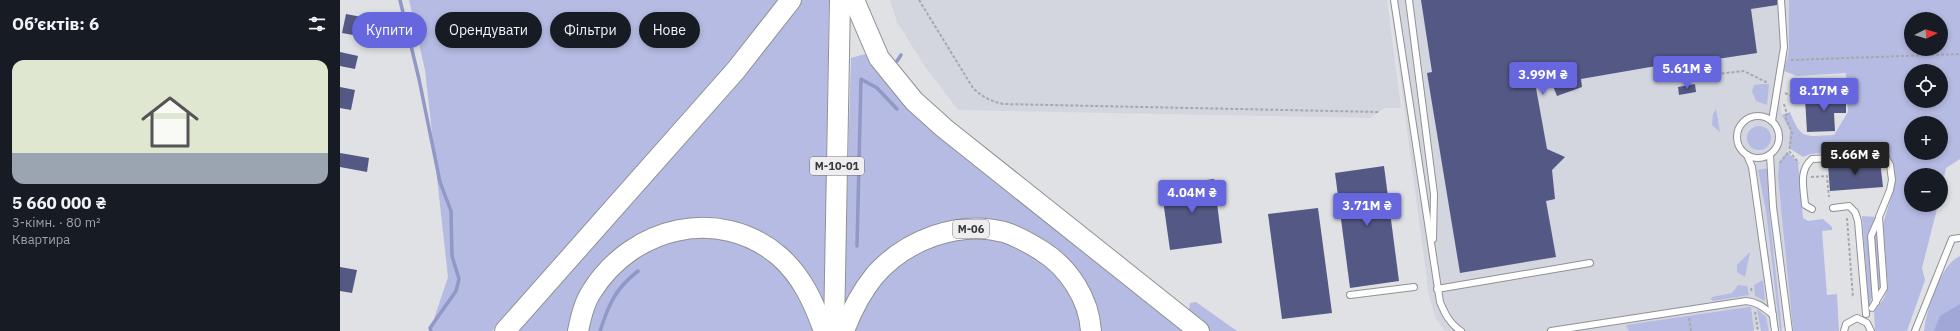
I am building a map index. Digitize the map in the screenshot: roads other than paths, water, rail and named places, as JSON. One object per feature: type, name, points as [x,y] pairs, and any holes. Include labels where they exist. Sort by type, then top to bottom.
[{"type":"highway","points":[[505,331],[736,70],[791,0]]},
{"type":"highway","name":"М-10-01","points":[[834,331],[840,0]]},
{"type":"highway","points":[[854,0],[879,58],[914,101],[944,128],[1199,331]]},
{"type":"highway","points":[[578,331],[582,312],[591,292],[602,276],[619,260],[639,245],[654,238],[674,231],[692,228],[718,228],[734,231],[765,246],[779,256],[804,285],[815,307],[824,331]]},
{"type":"highway","name":"М-06","points":[[844,331],[861,297],[875,276],[894,257],[914,244],[937,234],[964,229],[1005,232],[1030,244],[1053,258],[1070,276],[1079,290],[1087,308],[1091,331]]},
{"type":"lane","points":[[1394,0],[1437,289],[1445,316],[1461,331]]},
{"type":"lane","points":[[1409,0],[1434,194],[1432,255]]},
{"type":"lane","points":[[1772,121],[1784,47],[1781,0]]},
{"type":"lane","points":[[1747,155],[1758,158],[1770,155],[1777,147],[1780,136],[1776,125],[1772,121],[1757,116],[1747,119],[1740,126],[1738,131],[1738,142],[1747,155],[1752,167],[1775,331]]},
{"type":"lane","points":[[1770,155],[1774,207],[1789,331]]},
{"type":"lane","points":[[1812,210],[1805,205],[1803,173],[1806,164],[1812,159],[1880,156],[1886,158],[1890,164],[1892,180],[1890,190],[1871,236],[1874,305],[1884,288],[1879,217]]},
{"type":"lane","points":[[1833,208],[1849,206],[1855,212],[1858,221],[1866,314]]},
{"type":"lane","points":[[1915,331],[1952,238],[1960,238]]},
{"type":"lane","points":[[1437,289],[1590,263]]},
{"type":"lane","points":[[1350,295],[1414,287]]},
{"type":"lane","points":[[1551,331],[1688,309],[1753,302],[1762,306],[1773,315]]},
{"type":"lane","points":[[1844,331],[1846,324],[1857,318],[1866,324],[1871,331]]},
{"type":"waterway","points":[[400,0],[419,79],[440,182],[451,211],[452,256],[459,279],[456,291],[430,328],[431,331]]},
{"type":"waterway","points":[[897,61],[901,55]]},
{"type":"waterway","points":[[857,246],[861,79],[877,88],[897,109]]},
{"type":"waterway","points":[[600,331],[606,313],[618,291],[638,271]]}]
